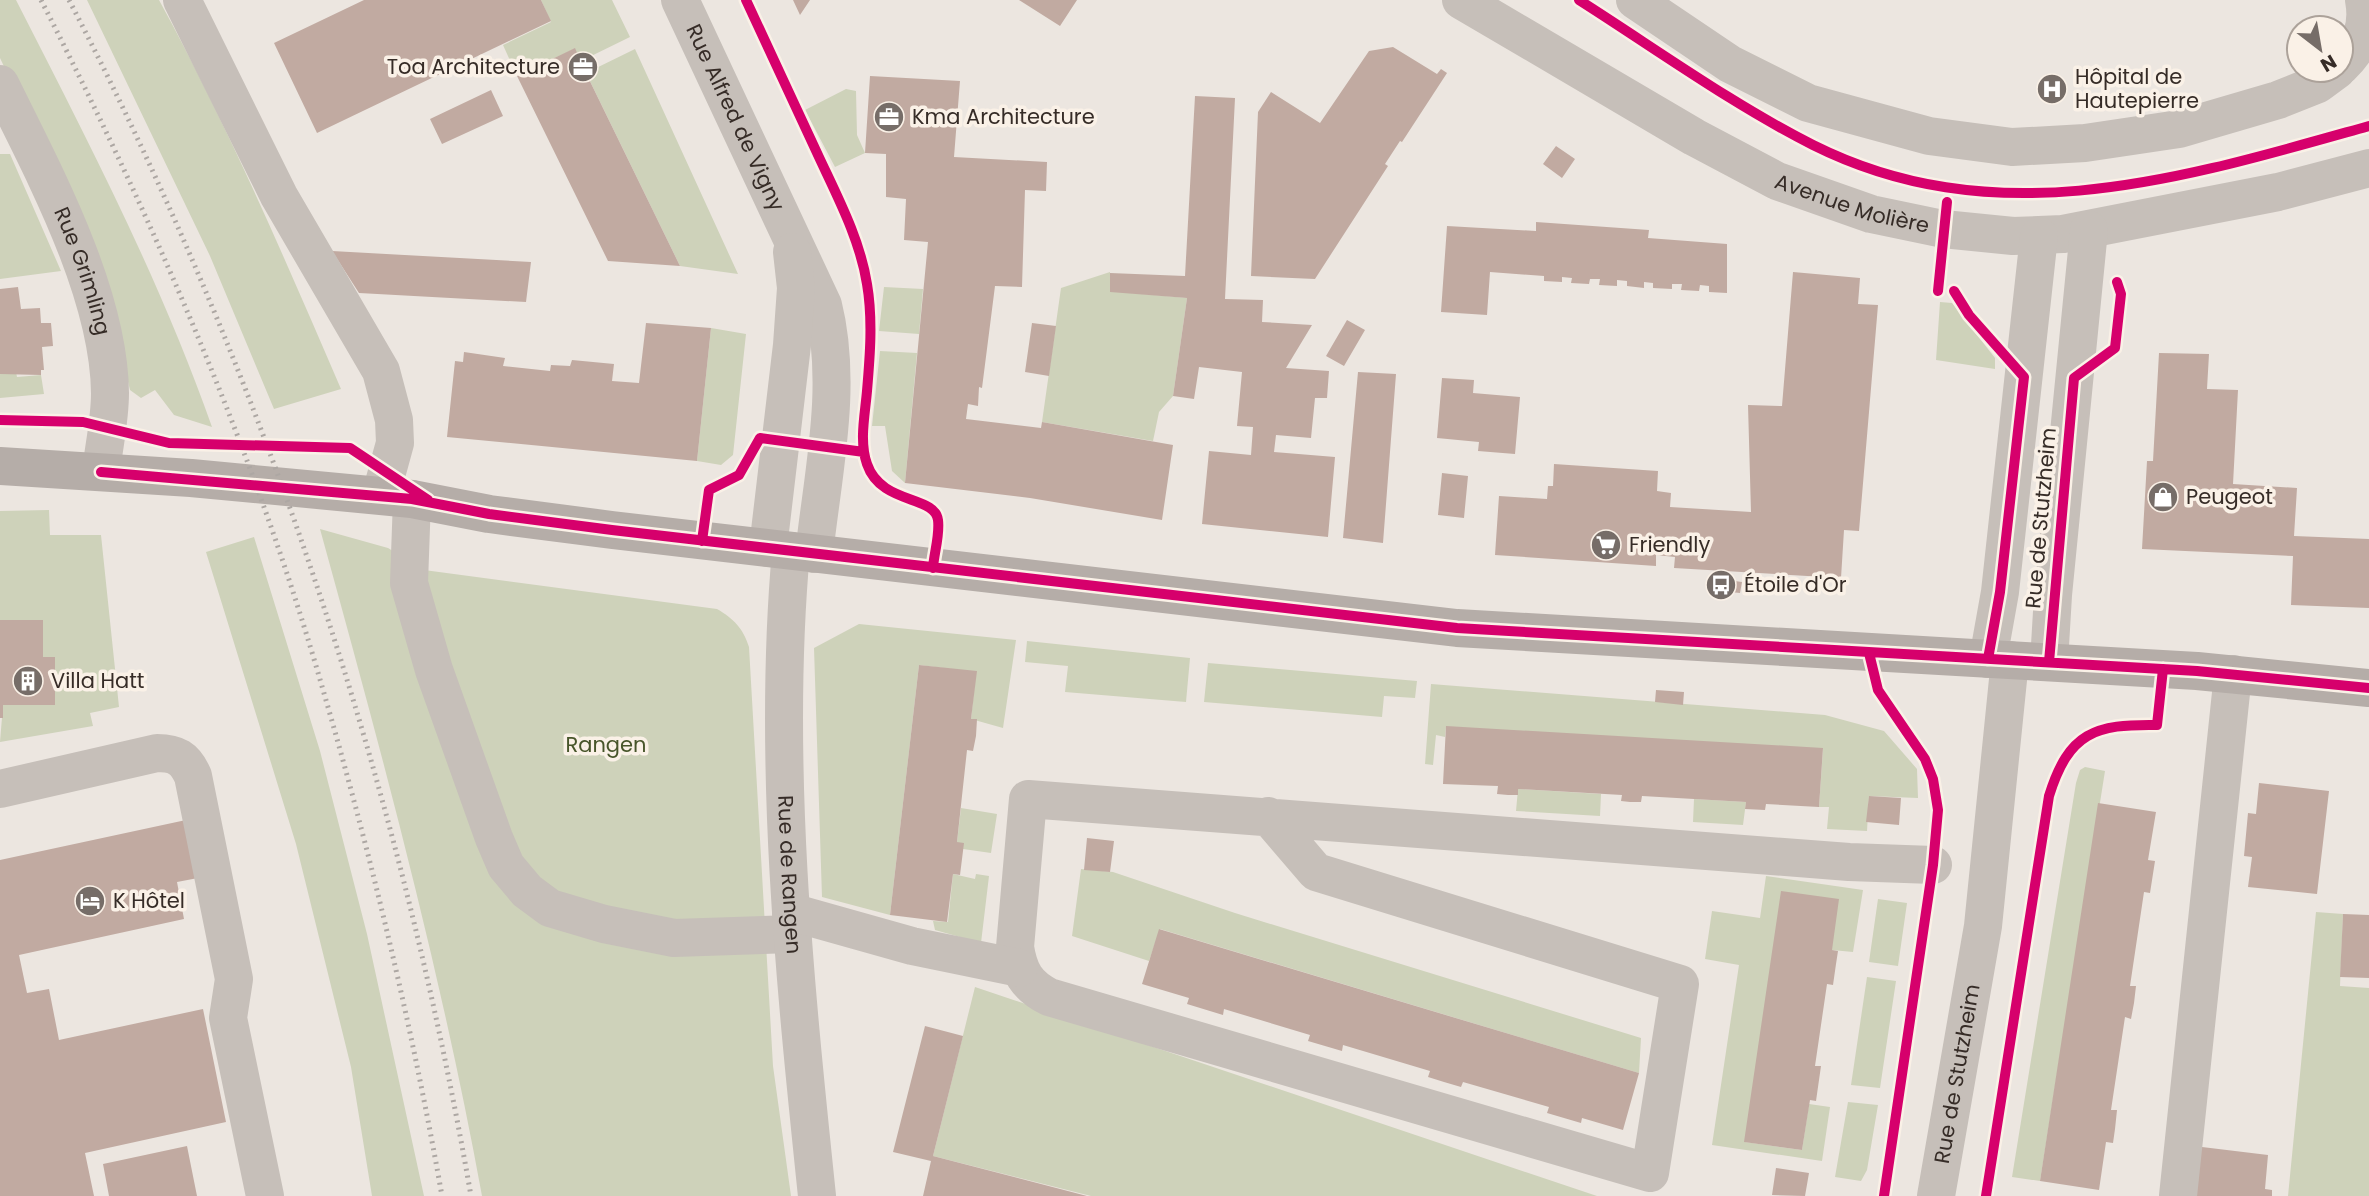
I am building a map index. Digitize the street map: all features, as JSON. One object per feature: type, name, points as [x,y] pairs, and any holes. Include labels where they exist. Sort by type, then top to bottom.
[{"type":"main road","points":[[0,466],[191,478],[397,496],[489,514],[1437,626],[2233,674],[2369,688]]},
{"type":"street","points":[[182,0],[279,196],[381,371],[394,420],[397,496],[409,583],[433,670],[494,838],[506,866],[527,891],[550,908],[604,924],[674,938],[792,923],[1018,968]]},
{"type":"street","name":"Rue Alfred de Vigny","points":[[680,0],[789,236],[810,270],[831,336],[833,369],[791,551]]},
{"type":"street","name":"Avenue Molière","points":[[1461,0],[1694,137],[1776,181],[1829,201],[1916,224],[1975,233],[2039,236],[2089,230],[2278,192],[2369,169]]},
{"type":"street","points":[[1635,0],[1730,64],[1808,103],[1929,136],[2012,147],[2085,144],[2179,129],[2278,100],[2318,84]]},
{"type":"street","points":[[2355,51],[2363,36],[2367,15],[2364,0]]},
{"type":"street","name":"Rue Grimling","points":[[0,84],[82,264],[102,324],[110,391],[101,472]]},
{"type":"street","name":"Rue de Stutzheim","points":[[2049,662],[2054,581],[2089,230]]},
{"type":"street","name":"Rue de Stutzheim","points":[[1936,1196],[1983,926],[1999,660],[2000,592],[2039,236]]},
{"type":"street","name":"Rue de Rangen","points":[[791,551],[783,641],[792,923],[817,1196]]},
{"type":"street","points":[[2178,1196],[2233,674]]},
{"type":"street","points":[[0,789],[157,753],[172,753],[186,761],[193,776],[234,979],[228,1017],[265,1196]]},
{"type":"street","points":[[1268,817],[1316,873],[1680,984],[1650,1173],[1049,997],[1032,988],[1018,968],[1016,924],[1028,799],[1268,817],[1835,861],[1933,865]]},
{"type":"green space","points":[[0,0],[16,0],[96,157],[169,317],[212,427],[174,415],[155,390],[141,398],[130,390],[108,299],[77,220],[0,58]]},
{"type":"green space","points":[[87,0],[159,0],[232,144],[341,389],[274,409],[210,256]]},
{"type":"green space","points":[[541,0],[612,0],[630,37],[581,61],[574,49],[517,76],[503,45],[551,22]]},
{"type":"green space","points":[[635,49],[738,274],[680,266],[586,73]]},
{"type":"green space","points":[[846,89],[856,91],[857,135],[865,153],[835,167],[805,110]]},
{"type":"green space","points":[[0,154],[10,154],[61,271],[0,279]]},
{"type":"green space","points":[[1110,272],[1110,291],[1187,298],[1173,396],[1159,412],[1153,441],[1042,422],[1061,288]]},
{"type":"green space","points":[[884,287],[923,289],[919,334],[879,331]]},
{"type":"green space","points":[[1940,302],[1952,303],[1995,358],[1995,369],[1936,360]]},
{"type":"green space","points":[[711,328],[746,334],[733,455],[721,465],[697,461]]},
{"type":"green space","points":[[880,351],[917,353],[905,483],[892,471],[885,426],[872,426]]},
{"type":"green space","points":[[16,372],[17,377],[41,375],[44,394],[0,398],[0,374]]},
{"type":"green space","points":[[49,510],[50,535],[101,535],[119,707],[90,713],[93,726],[0,742],[3,705],[55,704],[55,658],[43,657],[43,620],[0,620],[0,511]]},
{"type":"green space","name":"Rangen","points":[[320,529],[388,548],[424,570],[717,609],[741,629],[749,647],[773,1066],[791,1196],[482,1196],[429,944]]},
{"type":"green space","points":[[254,537],[320,751],[367,934],[424,1196],[372,1196],[351,1067],[296,844],[206,552]]},
{"type":"green space","points":[[859,624],[1016,640],[1003,728],[971,719],[976,672],[919,665],[890,915],[822,897],[814,648]]},
{"type":"green space","points":[[1027,641],[1190,658],[1186,702],[1065,692],[1068,666],[1025,662]]},
{"type":"green space","points":[[1208,663],[1417,681],[1415,698],[1384,696],[1382,717],[1204,702]]},
{"type":"green space","points":[[1431,684],[1825,715],[1884,731],[1917,769],[1918,798],[1869,796],[1867,831],[1827,829],[1829,807],[1819,807],[1823,749],[1446,727],[1445,737],[1436,735],[1433,765],[1425,764]]},
{"type":"green space","points":[[2085,767],[2105,771],[2040,1181],[2012,1177],[2076,783],[2080,770]]},
{"type":"green space","points":[[1518,789],[1601,794],[1600,816],[1516,811]]},
{"type":"green space","points":[[1694,799],[1746,802],[1743,825],[1693,822]]},
{"type":"green space","points":[[961,808],[997,814],[991,853],[963,849],[957,842]]},
{"type":"green space","points":[[1081,869],[1113,872],[1235,913],[1641,1038],[1639,1073],[1160,929],[1149,961],[1072,936]]},
{"type":"green space","points":[[953,874],[975,879],[976,874],[989,876],[981,943],[935,930],[933,921],[948,922]]},
{"type":"green space","points":[[1766,876],[1863,890],[1853,952],[1832,950],[1745,1142],[1802,1150],[1809,1104],[1830,1107],[1822,1161],[1712,1145],[1739,965],[1705,959],[1712,911],[1760,918]]},
{"type":"green space","points":[[1878,899],[1907,903],[1898,966],[1869,962]]},
{"type":"green space","points":[[2316,912],[2343,914],[2340,986],[2369,988],[2369,1196],[2288,1196]]},
{"type":"green space","points":[[1867,977],[1896,981],[1880,1088],[1851,1085]]},
{"type":"green space","points":[[975,987],[1597,1196],[1091,1196],[933,1156]]},
{"type":"green space","points":[[1848,1102],[1878,1105],[1867,1170],[1861,1181],[1835,1177]]},
{"type":"building","points":[[364,0],[541,0],[551,21],[317,133],[274,43]]},
{"type":"building","points":[[793,0],[810,0],[800,15]]},
{"type":"building","points":[[1019,0],[1077,0],[1060,26]]},
{"type":"building","points":[[1393,47],[1437,74],[1441,69],[1447,73],[1385,164],[1388,166],[1315,279],[1251,276],[1258,112],[1271,92],[1320,123],[1369,51]]},
{"type":"building","points":[[575,48],[680,266],[608,261],[517,76]]},
{"type":"building","points":[[870,76],[960,81],[954,157],[1047,162],[1046,191],[1025,190],[1022,287],[995,286],[982,388],[979,387],[978,406],[968,404],[966,419],[1041,428],[1042,422],[1173,445],[1162,520],[1030,498],[905,483],[928,242],[904,240],[906,199],[886,197],[886,154],[865,153]]},
{"type":"building","points":[[491,90],[503,116],[442,144],[430,119]]},
{"type":"building","points":[[1195,96],[1235,98],[1225,299],[1263,300],[1262,322],[1312,325],[1286,368],[1329,371],[1327,398],[1315,398],[1311,438],[1276,435],[1274,452],[1335,457],[1328,537],[1202,524],[1209,451],[1251,455],[1253,427],[1237,426],[1242,372],[1199,367],[1194,399],[1173,396],[1187,298],[1110,292],[1110,273],[1185,276]]},
{"type":"building","points":[[1556,146],[1575,159],[1562,178],[1543,164]]},
{"type":"building","points":[[1536,222],[1649,230],[1648,238],[1727,244],[1727,293],[1709,292],[1709,286],[1700,285],[1699,291],[1681,290],[1682,284],[1672,284],[1672,289],[1653,288],[1653,283],[1644,282],[1644,288],[1627,286],[1627,281],[1617,280],[1617,286],[1599,285],[1600,279],[1590,279],[1589,284],[1571,283],[1572,278],[1562,277],[1562,282],[1544,281],[1544,276],[1490,272],[1487,315],[1441,312],[1447,226],[1536,231]]},
{"type":"building","points":[[332,251],[531,262],[526,302],[359,293]]},
{"type":"building","points":[[1793,272],[1860,278],[1858,304],[1878,305],[1859,531],[1844,530],[1841,578],[1674,568],[1675,557],[1656,555],[1656,566],[1495,555],[1499,496],[1547,499],[1548,486],[1553,486],[1554,464],[1658,471],[1657,491],[1671,493],[1670,507],[1751,512],[1748,405],[1782,406]]},
{"type":"building","points":[[18,287],[21,309],[40,308],[41,323],[51,323],[53,346],[42,347],[44,370],[41,370],[41,375],[0,374],[0,289]]},
{"type":"building","points":[[1347,320],[1365,330],[1344,366],[1326,356]]},
{"type":"building","points":[[646,323],[711,328],[697,461],[447,437],[455,361],[463,362],[464,352],[505,358],[503,366],[550,371],[551,365],[570,366],[572,360],[614,364],[612,381],[639,383]]},
{"type":"building","points":[[1032,323],[1056,326],[1049,376],[1025,372]]},
{"type":"building","points":[[2159,353],[2209,354],[2207,389],[2238,390],[2233,484],[2297,488],[2294,536],[2369,539],[2369,608],[2291,605],[2293,556],[2142,549],[2147,461],[2153,461]]},
{"type":"building","points":[[1358,372],[1396,374],[1383,543],[1343,538]]},
{"type":"building","points":[[1442,378],[1474,380],[1473,393],[1520,397],[1515,454],[1478,451],[1479,442],[1437,438]]},
{"type":"building","points":[[1442,473],[1468,476],[1464,518],[1438,515]]},
{"type":"building","points":[[1713,578],[1742,582],[1740,593],[1711,590]]},
{"type":"building","name":"Villa Hatt","points":[[0,620],[43,620],[43,657],[55,657],[55,705],[3,705],[3,718],[0,718]]},
{"type":"building","points":[[919,665],[977,671],[971,719],[977,719],[976,736],[973,751],[967,750],[957,842],[964,843],[960,875],[953,874],[947,922],[890,915]]},
{"type":"building","points":[[1656,690],[1684,692],[1683,705],[1655,702]]},
{"type":"building","points":[[1446,726],[1823,748],[1819,807],[1766,804],[1765,810],[1745,809],[1746,802],[1642,796],[1641,802],[1630,802],[1621,801],[1622,795],[1518,789],[1518,795],[1508,795],[1497,794],[1498,786],[1443,784]]},
{"type":"building","points":[[2259,783],[2329,791],[2317,894],[2248,887],[2252,857],[2244,856],[2248,813],[2256,814]]},
{"type":"building","points":[[1869,796],[1901,798],[1899,825],[1866,822]]},
{"type":"building","points":[[2098,803],[2156,812],[2148,860],[2155,861],[2150,893],[2144,892],[2130,986],[2136,986],[2134,1003],[2131,1019],[2125,1017],[2111,1110],[2117,1110],[2113,1143],[2106,1142],[2099,1190],[2040,1181]]},
{"type":"building","points":[[186,820],[198,878],[177,882],[184,919],[19,955],[27,993],[49,989],[59,1040],[203,1009],[226,1122],[85,1153],[94,1196],[0,1196],[0,860]]},
{"type":"building","points":[[1087,838],[1114,841],[1110,872],[1084,870]]},
{"type":"building","points":[[1781,891],[1839,899],[1832,950],[1838,951],[1833,985],[1827,984],[1815,1066],[1821,1066],[1816,1101],[1810,1100],[1802,1150],[1744,1142]]},
{"type":"building","points":[[2343,914],[2369,915],[2369,978],[2340,977]]},
{"type":"building","points":[[1159,929],[1639,1073],[1623,1130],[1582,1118],[1581,1123],[1547,1113],[1549,1107],[1463,1082],[1461,1087],[1444,1082],[1428,1077],[1430,1071],[1343,1045],[1342,1051],[1308,1041],[1310,1035],[1224,1009],[1223,1015],[1187,1004],[1189,998],[1142,984]]},
{"type":"building","points":[[925,1026],[963,1036],[933,1156],[1087,1196],[923,1196],[931,1161],[893,1152]]},
{"type":"building","points":[[187,1146],[197,1196],[109,1196],[103,1164]]},
{"type":"building","points":[[2202,1147],[2268,1155],[2265,1189],[2272,1190],[2272,1196],[2190,1196]]},
{"type":"building","points":[[1776,1168],[1809,1173],[1805,1196],[1772,1195]]},
{"type":"railway","points":[[41,0],[121,164],[196,332],[262,502],[292,589],[372,869],[403,999],[442,1196]]},
{"type":"railway","points":[[69,0],[139,142],[204,286],[262,433],[316,583],[363,734],[405,887],[441,1041],[471,1196]]},
{"type":"cycle path","points":[[746,0],[840,202],[864,267],[870,324],[863,437],[867,464],[884,487],[928,506],[935,512],[938,538],[933,568]]},
{"type":"cycle path","points":[[1579,0],[1724,94],[1813,145],[1882,173],[1951,188],[2021,193],[2091,190],[2230,164],[2369,126]]},
{"type":"cycle path","points":[[1938,291],[1947,202]]},
{"type":"cycle path","points":[[2049,662],[2074,378],[2115,348],[2121,294],[2117,282]]},
{"type":"cycle path","points":[[1954,291],[1969,315],[2024,377],[2000,592],[1988,659]]},
{"type":"cycle path","points":[[0,420],[83,422],[169,443],[350,448],[428,500]]},
{"type":"cycle path","points":[[702,541],[709,490],[739,475],[760,438],[864,452]]},
{"type":"cycle path","points":[[101,472],[412,499],[489,514],[612,530],[1457,628],[2197,671],[2369,688]]},
{"type":"cycle path","points":[[1869,653],[1878,690],[1925,759],[1933,779],[1938,810],[1933,865],[1884,1196]]},
{"type":"cycle path","points":[[1986,1196],[2049,796],[2066,758],[2087,736],[2117,727],[2157,725],[2163,669]]},
{"type":"place","name":"Toa Architecture","points":[[583,67]]},
{"type":"place","name":"Hôpital de Hautepierre","points":[[2052,89]]},
{"type":"place","name":"Kma Architecture","points":[[889,117]]},
{"type":"place","name":"Peugeot","points":[[2163,497]]},
{"type":"place","name":"Friendly","points":[[1606,545]]},
{"type":"place","name":"Étoile d'Or","points":[[1721,585]]},
{"type":"place","name":"Villa Hatt","points":[[28,681]]},
{"type":"place","name":"K Hôtel","points":[[90,901]]}]
